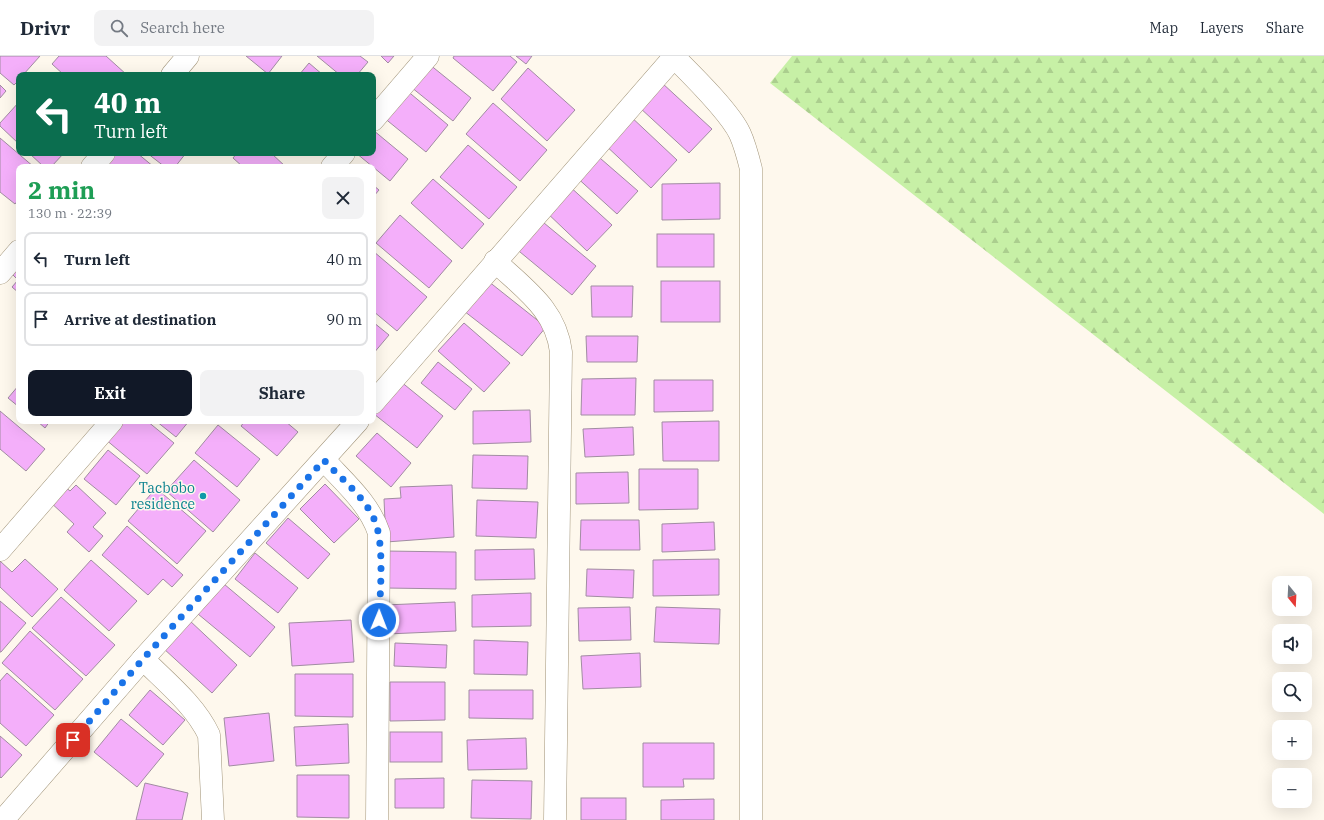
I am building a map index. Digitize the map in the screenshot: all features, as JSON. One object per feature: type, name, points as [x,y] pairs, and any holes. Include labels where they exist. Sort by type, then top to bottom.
[{"type":"street","points":[[175,72],[188,56]]},
{"type":"street","points":[[376,117],[428,56]]},
{"type":"street","points":[[376,400],[674,57],[725,112],[739,132],[747,152],[751,169],[751,820]]},
{"type":"street","points":[[95,164],[101,156]]},
{"type":"street","points":[[335,164],[341,156]]},
{"type":"street","points":[[0,273],[16,254]]},
{"type":"street","points":[[495,262],[544,309],[559,336],[561,352],[555,820]]},
{"type":"street","points":[[0,550],[109,424]]},
{"type":"street","points":[[3,820],[143,659],[355,424]]},
{"type":"street","points":[[324,460],[365,505],[374,519],[379,533],[377,820]]},
{"type":"street","points":[[143,659],[204,723],[209,735],[214,820]]},
{"type":"green space","points":[[792,56],[1324,56],[1324,514],[770,83]]},
{"type":"building","points":[[0,56],[40,56],[26,72],[16,72],[16,83],[14,85],[0,73]]},
{"type":"building","points":[[59,56],[106,56],[124,72],[61,72],[52,64]]},
{"type":"building","points":[[246,56],[282,56],[270,72],[266,72]]},
{"type":"building","points":[[317,56],[360,56],[368,62],[360,72],[336,72]]},
{"type":"building","points":[[381,56],[394,56],[388,63]]},
{"type":"building","points":[[454,56],[510,56],[517,62],[493,91],[453,58]]},
{"type":"building","points":[[516,56],[532,56],[526,64]]},
{"type":"building","points":[[309,63],[320,72],[302,72]]},
{"type":"building","points":[[429,64],[471,98],[453,121],[411,87]]},
{"type":"building","points":[[528,68],[575,110],[547,141],[501,99]]},
{"type":"building","points":[[662,83],[712,129],[689,153],[639,107]]},
{"type":"building","points":[[0,85],[6,91],[0,98]]},
{"type":"building","points":[[405,89],[448,125],[426,152],[383,117]]},
{"type":"building","points":[[493,103],[547,150],[520,181],[466,134]]},
{"type":"building","points":[[16,105],[16,141],[0,126],[0,123]]},
{"type":"building","points":[[628,114],[677,160],[651,188],[602,142]]},
{"type":"building","points":[[376,132],[408,159],[390,181],[376,169],[376,164],[369,164],[360,156],[376,156]]},
{"type":"building","points":[[0,138],[16,152],[16,156],[21,156],[30,164],[16,164],[15,204],[0,192]]},
{"type":"building","points":[[468,145],[517,187],[489,219],[440,177]]},
{"type":"building","points":[[593,152],[638,191],[617,214],[573,174]]},
{"type":"building","points":[[32,156],[61,156],[54,164],[41,164]]},
{"type":"building","points":[[107,156],[141,156],[150,164],[104,164]]},
{"type":"building","points":[[151,156],[184,156],[177,164],[161,164]]},
{"type":"building","points":[[235,156],[274,156],[283,164],[240,164],[233,158]]},
{"type":"building","points":[[433,179],[484,224],[462,249],[411,203]]},
{"type":"building","points":[[720,183],[720,219],[662,220],[662,184]]},
{"type":"building","points":[[567,184],[612,225],[587,251],[543,209]]},
{"type":"building","points":[[400,215],[452,261],[429,288],[376,243]]},
{"type":"building","points":[[538,218],[596,266],[572,295],[514,247]]},
{"type":"building","points":[[657,234],[714,234],[714,267],[657,267]]},
{"type":"building","points":[[376,254],[427,297],[397,331],[376,314]]},
{"type":"building","points":[[16,261],[16,278],[8,270]]},
{"type":"building","points":[[488,281],[546,327],[522,356],[464,311]]},
{"type":"building","points":[[661,281],[720,281],[720,322],[661,322]]},
{"type":"building","points":[[16,282],[16,290],[12,287]]},
{"type":"building","points":[[591,286],[633,286],[632,317],[592,317]]},
{"type":"building","points":[[464,323],[510,363],[484,392],[438,351]]},
{"type":"building","points":[[376,324],[389,335],[376,350]]},
{"type":"building","points":[[586,336],[638,336],[637,362],[587,362]]},
{"type":"building","points":[[438,362],[472,389],[455,410],[421,383]]},
{"type":"building","points":[[636,378],[635,415],[581,415],[582,379]]},
{"type":"building","points":[[654,380],[713,380],[713,411],[654,412]]},
{"type":"building","points":[[400,381],[443,416],[417,448],[376,416],[376,411]]},
{"type":"building","points":[[16,389],[16,405],[8,398]]},
{"type":"building","points":[[530,410],[531,442],[473,444],[473,411]]},
{"type":"building","points":[[0,411],[45,449],[26,471],[0,449]]},
{"type":"building","points":[[719,421],[719,461],[663,461],[662,422]]},
{"type":"building","points":[[40,424],[48,424],[45,428]]},
{"type":"building","points":[[118,424],[151,424],[174,443],[147,474],[105,439]]},
{"type":"building","points":[[160,424],[187,424],[176,437]]},
{"type":"building","points":[[243,424],[289,424],[298,432],[277,456],[241,426]]},
{"type":"building","points":[[218,425],[260,459],[237,487],[195,453]]},
{"type":"building","points":[[633,427],[634,455],[585,457],[583,429]]},
{"type":"building","points":[[377,433],[411,463],[391,487],[356,456]]},
{"type":"building","points":[[108,450],[140,476],[116,505],[84,479]]},
{"type":"building","points":[[473,455],[528,456],[527,489],[472,488]]},
{"type":"building","name":"Tacbobo residence","points":[[194,460],[240,500],[213,532],[166,491]]},
{"type":"building","points":[[639,469],[698,469],[698,509],[639,510]]},
{"type":"building","points":[[628,472],[629,503],[576,504],[576,473]]},
{"type":"building","points":[[325,484],[359,519],[334,543],[300,509]]},
{"type":"building","points":[[63,485],[70,491],[76,485],[106,513],[93,527],[103,536],[89,552],[67,532],[74,524],[49,501]]},
{"type":"building","points":[[452,485],[454,537],[386,542],[384,499],[401,498],[400,487]]},
{"type":"building","points":[[156,488],[206,531],[177,564],[128,521]]},
{"type":"building","points":[[477,500],[538,502],[536,538],[476,536]]},
{"type":"building","points":[[288,518],[330,554],[308,579],[266,543]]},
{"type":"building","points":[[581,520],[639,520],[640,550],[580,550]]},
{"type":"building","points":[[714,522],[715,550],[662,552],[662,524]]},
{"type":"building","points":[[127,526],[183,575],[172,587],[163,579],[148,595],[102,555]]},
{"type":"building","points":[[534,549],[535,579],[475,580],[475,550]]},
{"type":"building","points":[[385,551],[456,552],[456,589],[385,588]]},
{"type":"building","points":[[255,553],[298,588],[278,613],[235,579]]},
{"type":"building","points":[[25,559],[58,589],[32,617],[0,587],[0,561],[12,572]]},
{"type":"building","points":[[719,559],[719,595],[653,596],[653,560]]},
{"type":"building","points":[[91,560],[137,601],[109,631],[64,590]]},
{"type":"building","points":[[587,569],[634,570],[633,598],[586,596]]},
{"type":"building","points":[[224,584],[275,627],[250,657],[198,614]]},
{"type":"building","points":[[531,593],[531,626],[472,627],[472,595]]},
{"type":"building","points":[[61,597],[115,645],[86,676],[32,628]]},
{"type":"building","points":[[0,601],[26,623],[1,652],[0,652]]},
{"type":"building","points":[[455,602],[456,631],[387,634],[385,605]]},
{"type":"building","points":[[630,607],[631,640],[579,641],[578,608]]},
{"type":"building","points":[[656,607],[720,609],[719,644],[654,642]]},
{"type":"building","points":[[189,620],[237,665],[212,693],[163,648]]},
{"type":"building","points":[[351,620],[354,662],[292,666],[289,623]]},
{"type":"building","points":[[30,631],[83,679],[55,710],[2,663]]},
{"type":"building","points":[[474,640],[528,642],[527,675],[474,674]]},
{"type":"building","points":[[395,643],[447,645],[446,668],[394,666]]},
{"type":"building","points":[[640,653],[641,687],[583,689],[581,656]]},
{"type":"building","points":[[7,673],[54,715],[26,746],[0,723],[0,681]]},
{"type":"building","points":[[295,674],[353,674],[353,717],[295,716]]},
{"type":"building","points":[[390,682],[445,682],[445,720],[390,721]]},
{"type":"building","points":[[150,690],[185,720],[163,745],[129,715]]},
{"type":"building","points":[[469,690],[533,690],[533,719],[469,718]]},
{"type":"building","points":[[269,713],[274,761],[229,766],[224,718]]},
{"type":"building","points":[[121,719],[164,754],[137,787],[94,752]]},
{"type":"building","points":[[348,724],[349,763],[296,766],[294,727]]},
{"type":"building","points":[[390,732],[442,732],[442,762],[390,762]]},
{"type":"building","points":[[0,736],[22,755],[1,778],[0,777]]},
{"type":"building","points":[[526,738],[527,769],[468,770],[467,740]]},
{"type":"building","points":[[643,743],[714,743],[714,779],[683,779],[684,787],[643,787]]},
{"type":"building","points":[[297,775],[349,775],[349,818],[297,817]]},
{"type":"building","points":[[444,778],[444,808],[395,808],[395,779]]},
{"type":"building","points":[[472,780],[532,781],[531,819],[471,818]]},
{"type":"building","points":[[145,783],[188,793],[182,820],[136,820]]},
{"type":"building","points":[[581,798],[626,798],[626,820],[581,820]]},
{"type":"building","points":[[714,799],[714,820],[661,820],[661,800]]},
{"type":"place","name":"Tacbobo residence","points":[[203,496]]},
{"type":"route","points":[[73,740],[143,659],[324,460],[365,505],[374,519],[379,533],[379,620]]}]
